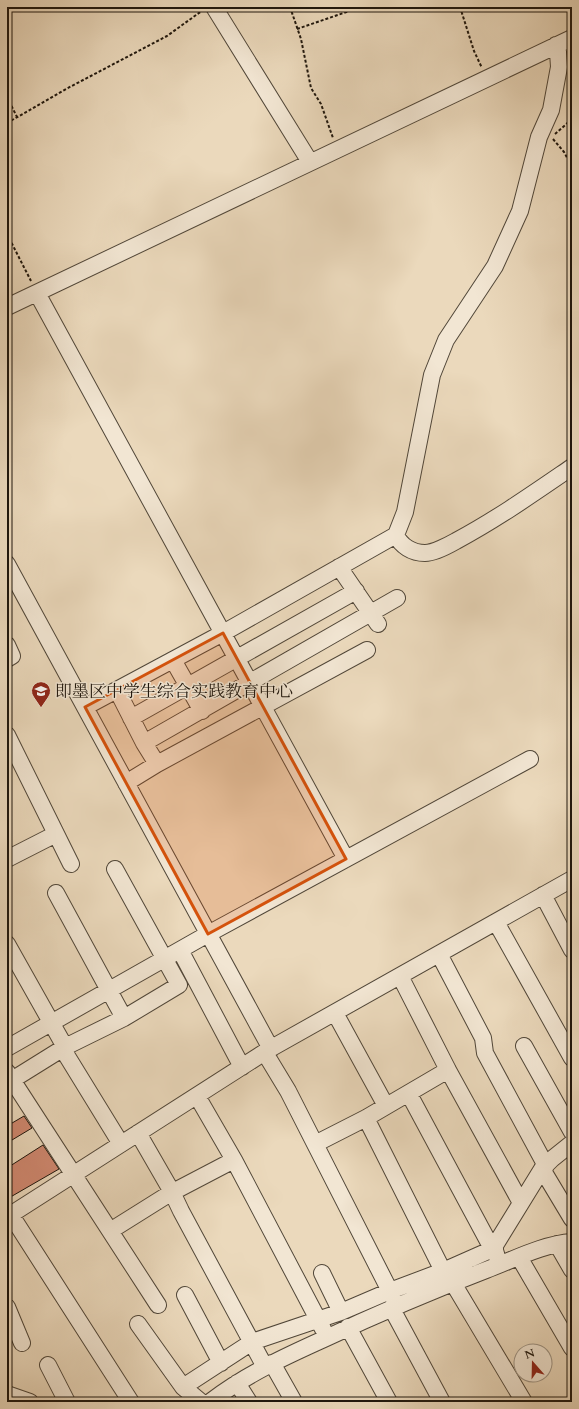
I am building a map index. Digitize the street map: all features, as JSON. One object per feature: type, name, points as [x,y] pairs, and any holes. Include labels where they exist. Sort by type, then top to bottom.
[{"type":"street","points":[[214,7],[310,162]]},
{"type":"street","points":[[7,307],[572,38]]},
{"type":"street","points":[[85,707],[223,633],[396,535],[405,512],[432,375],[446,340],[495,266],[520,211],[539,137],[551,110],[559,67],[556,45]]},
{"type":"street","points":[[37,292],[346,859]]},
{"type":"street","points":[[396,535],[405,547],[418,551],[446,546],[486,525],[572,467]]},
{"type":"street","points":[[7,564],[208,934],[288,1090],[393,1300],[442,1402]]},
{"type":"street","points":[[339,567],[374,619]]},
{"type":"street","points":[[131,718],[356,591]]},
{"type":"street","points":[[144,743],[251,683],[374,619],[397,598]]},
{"type":"street","points":[[7,645],[12,656],[7,659]]},
{"type":"street","points":[[126,783],[157,764],[367,650]]},
{"type":"street","points":[[173,660],[202,711]]},
{"type":"street","points":[[117,690],[144,743],[157,764]]},
{"type":"street","points":[[7,735],[71,864]]},
{"type":"street","points":[[7,1048],[208,934],[530,759]]},
{"type":"street","points":[[7,859],[56,834]]},
{"type":"street","points":[[116,869],[179,985],[124,1018],[10,1076],[158,1305]]},
{"type":"street","points":[[131,1402],[9,1216],[268,1051],[572,879]]},
{"type":"street","points":[[56,893],[124,1018]]},
{"type":"street","points":[[543,896],[572,950]]},
{"type":"street","points":[[496,922],[572,1058]]},
{"type":"street","points":[[7,944],[52,1022],[64,1048],[121,1144]]},
{"type":"street","points":[[180,950],[242,1067]]},
{"type":"street","points":[[439,954],[483,1038],[485,1053],[572,1219]]},
{"type":"street","points":[[400,976],[448,1070],[521,1203]]},
{"type":"street","points":[[335,1013],[386,1106]]},
{"type":"street","points":[[524,1046],[572,1132]]},
{"type":"street","points":[[315,1144],[366,1118],[448,1070]]},
{"type":"street","points":[[409,1094],[496,1254]]},
{"type":"street","points":[[197,1096],[234,1160],[322,1328]]},
{"type":"street","points":[[366,1118],[448,1278],[524,1402]]},
{"type":"street","points":[[138,1133],[262,1356],[294,1402]]},
{"type":"street","points":[[496,1254],[521,1203],[544,1168],[552,1159],[572,1144]]},
{"type":"street","points":[[110,1231],[172,1192],[234,1160]]},
{"type":"street","points":[[198,1398],[221,1363],[262,1356],[322,1328],[341,1312],[393,1300],[448,1278],[496,1254],[519,1257],[565,1243],[572,1270]]},
{"type":"street","points":[[519,1257],[572,1348]]},
{"type":"street","points":[[322,1274],[341,1312]]},
{"type":"street","points":[[185,1295],[221,1363]]},
{"type":"street","points":[[198,1398],[237,1383],[262,1356],[322,1328],[348,1327],[393,1300]]},
{"type":"street","points":[[7,1307],[22,1342]]},
{"type":"street","points":[[138,1324],[198,1398]]},
{"type":"street","points":[[348,1327],[389,1402]]},
{"type":"street","points":[[48,1365],[67,1402]]},
{"type":"street","points":[[237,1383],[249,1402]]},
{"type":"street","points":[[7,1394],[30,1402]]},
{"type":"path","points":[[7,123],[66,89],[167,36],[207,7]]},
{"type":"path","points":[[290,7],[297,29],[311,88],[321,104],[337,149]]},
{"type":"path","points":[[297,29],[361,7]]},
{"type":"path","points":[[460,7],[474,51],[488,77]]},
{"type":"path","points":[[7,96],[17,117]]},
{"type":"path","points":[[572,119],[552,137],[564,152],[572,167]]},
{"type":"path","points":[[7,234],[37,292]]},
{"type":"highlighted area","points":[[223,633],[346,859],[208,934],[85,707]]},
{"type":"building","points":[[24,1116],[32,1128],[7,1143],[7,1126]]},
{"type":"building","points":[[43,1145],[59,1169],[7,1199],[7,1168]]},
{"type":"place","name":"即墨区中学生综合实践教育中心","points":[[41,708]]}]
